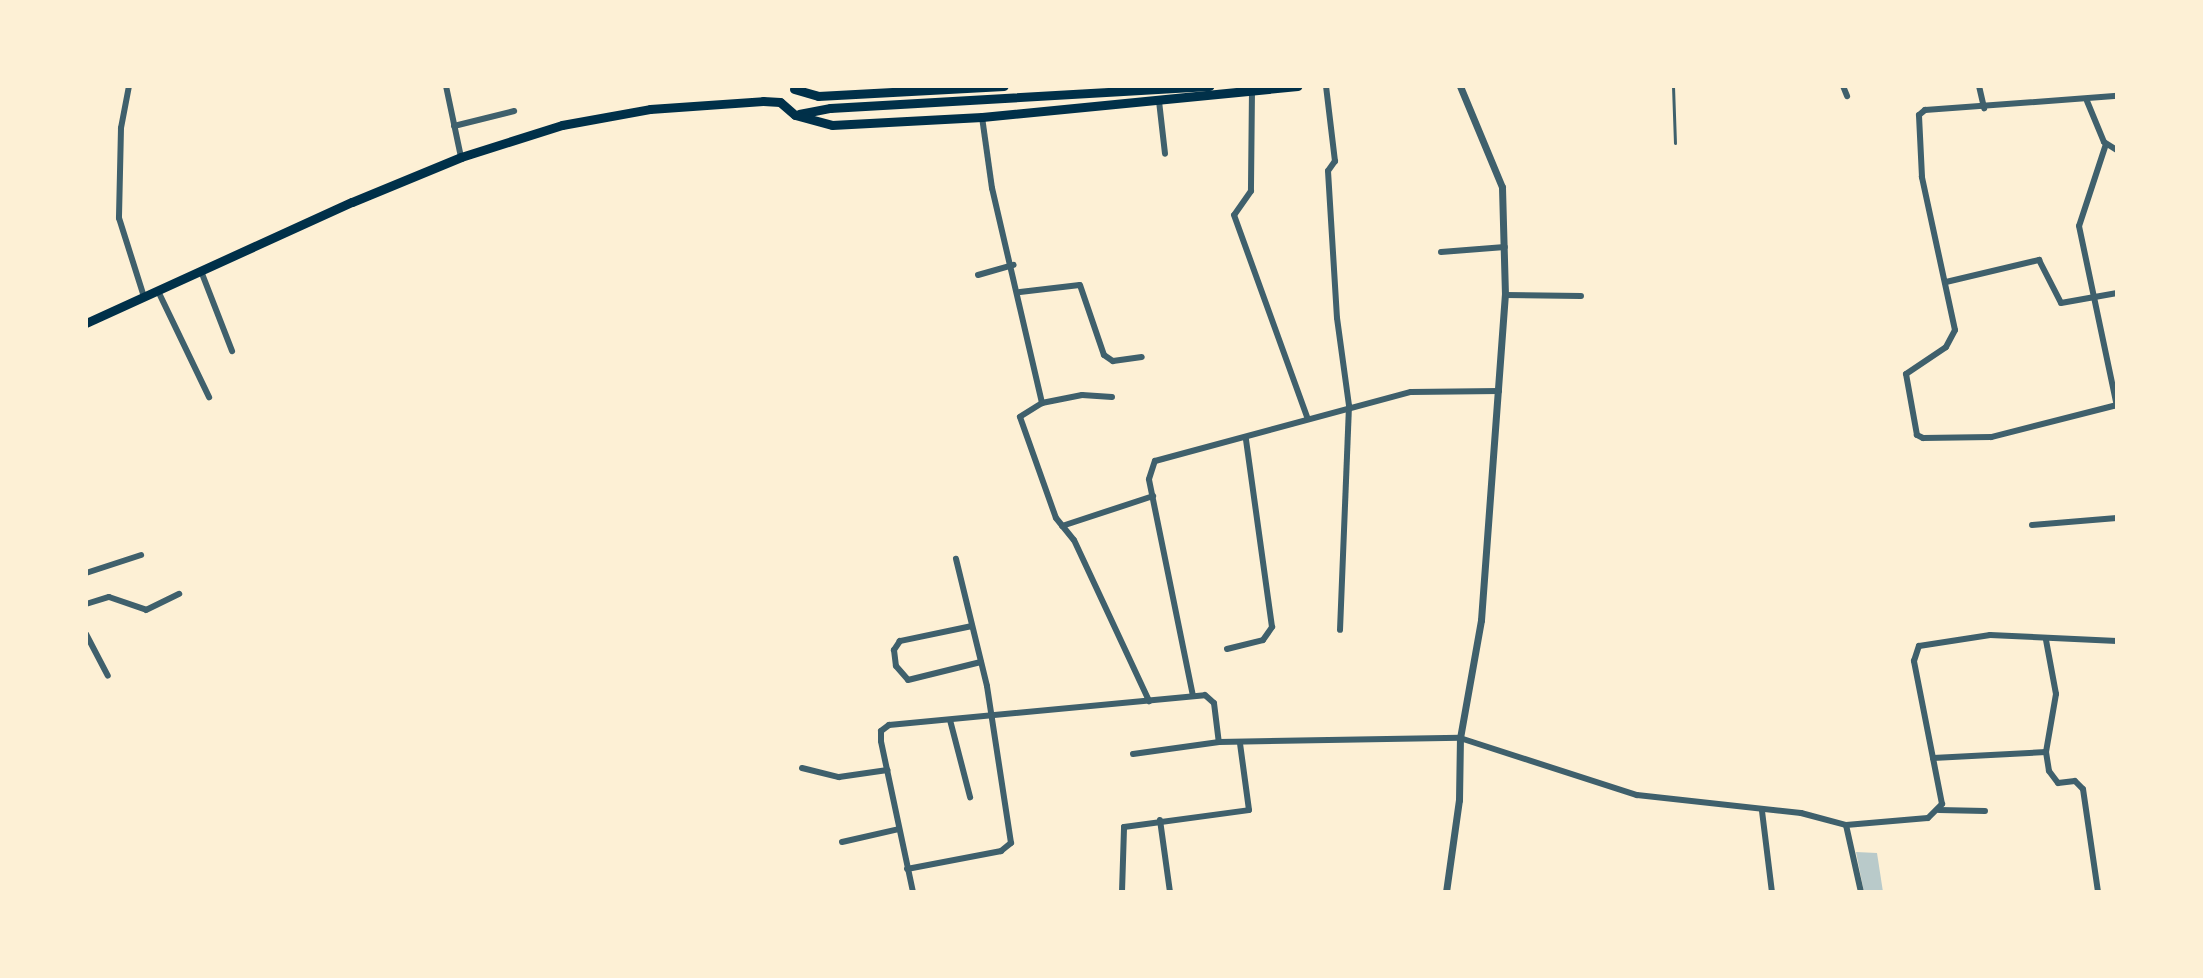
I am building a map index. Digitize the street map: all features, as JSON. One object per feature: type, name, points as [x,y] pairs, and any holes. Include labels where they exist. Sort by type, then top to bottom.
[{"type":"main road","points":[[86,323],[461,157],[562,125],[623,114],[780,102],[796,87],[818,96],[1004,86]]},
{"type":"main road","points":[[795,115],[830,108],[1209,86]]},
{"type":"main road","points":[[780,102],[795,115],[832,125],[982,117],[1297,86]]},
{"type":"street","points":[[129,86],[121,128],[119,218],[144,297]]},
{"type":"street","points":[[446,86],[461,157]]},
{"type":"street","points":[[1326,86],[1335,161],[1328,171],[1337,318],[1349,406],[1340,630]]},
{"type":"street","points":[[1446,892],[1459,800],[1460,738],[1481,620],[1505,295],[1499,173],[1460,86]]},
{"type":"street","points":[[1843,86],[1847,96]]},
{"type":"street","points":[[1979,86],[1984,108]]},
{"type":"street","points":[[1252,90],[1251,191],[1234,215],[1307,417]]},
{"type":"street","points":[[2106,144],[2079,226],[2117,406],[1991,437],[1917,435],[1906,374],[1954,338],[1946,282],[1922,177],[1919,115],[1925,110],[2087,101],[2117,96]]},
{"type":"street","points":[[1159,101],[1165,154]]},
{"type":"street","points":[[2087,101],[2106,144],[2117,150]]},
{"type":"street","points":[[454,126],[514,111]]},
{"type":"street","points":[[982,117],[992,188],[1014,265],[1042,403]]},
{"type":"street","points":[[1441,252],[1505,247]]},
{"type":"street","points":[[1946,282],[2039,260],[2055,300],[2117,293]]},
{"type":"street","points":[[978,275],[1014,265]]},
{"type":"street","points":[[201,271],[232,351]]},
{"type":"street","points":[[1020,292],[1080,285],[1104,355],[1113,361],[1142,357]]},
{"type":"street","points":[[158,291],[209,397]]},
{"type":"street","points":[[1505,295],[1581,296]]},
{"type":"street","points":[[2107,359],[2117,356]]},
{"type":"street","points":[[1193,696],[1148,474],[1155,461],[1246,439],[1307,417],[1411,392],[1499,391]]},
{"type":"street","points":[[1112,397],[1082,395],[1042,403],[1020,417],[1062,526],[1149,701]]},
{"type":"street","points":[[1227,649],[1263,640],[1272,627],[1246,439]]},
{"type":"street","points":[[1062,526],[1153,496]]},
{"type":"street","points":[[2032,525],[2117,518]]},
{"type":"street","points":[[86,573],[141,555]]},
{"type":"street","points":[[907,869],[1011,845],[981,662],[956,559]]},
{"type":"street","points":[[86,604],[109,597],[140,610],[179,594]]},
{"type":"street","points":[[972,626],[902,640],[894,650],[896,666],[908,680],[981,662]]},
{"type":"street","points":[[86,634],[108,676]]},
{"type":"street","points":[[1939,810],[1933,758],[1914,661],[1919,646],[1990,635],[2117,641]]},
{"type":"street","points":[[2046,640],[2056,694],[2046,752],[2052,778],[2080,783],[2083,789],[2098,892]]},
{"type":"street","points":[[913,892],[887,770],[881,733],[885,727],[1208,696],[1214,703],[1219,742]]},
{"type":"street","points":[[950,720],[970,797]]},
{"type":"street","points":[[1133,754],[1219,742],[1460,738],[1637,795],[1825,817],[1846,825],[1928,818],[1939,810],[1985,811]]},
{"type":"street","points":[[1122,892],[1123,829],[1160,820],[1248,812],[1240,743]]},
{"type":"street","points":[[1933,758],[2046,752]]},
{"type":"street","points":[[802,768],[839,777],[887,770]]},
{"type":"street","points":[[1762,811],[1772,892]]},
{"type":"street","points":[[1160,820],[1170,892]]},
{"type":"street","points":[[1846,825],[1861,892]]},
{"type":"street","points":[[842,842],[899,829]]},
{"type":"lane","points":[[1673,86],[1675,143]]},
{"type":"shaded area","points":[[1856,852],[1877,853],[1883,892],[1864,892]]}]
